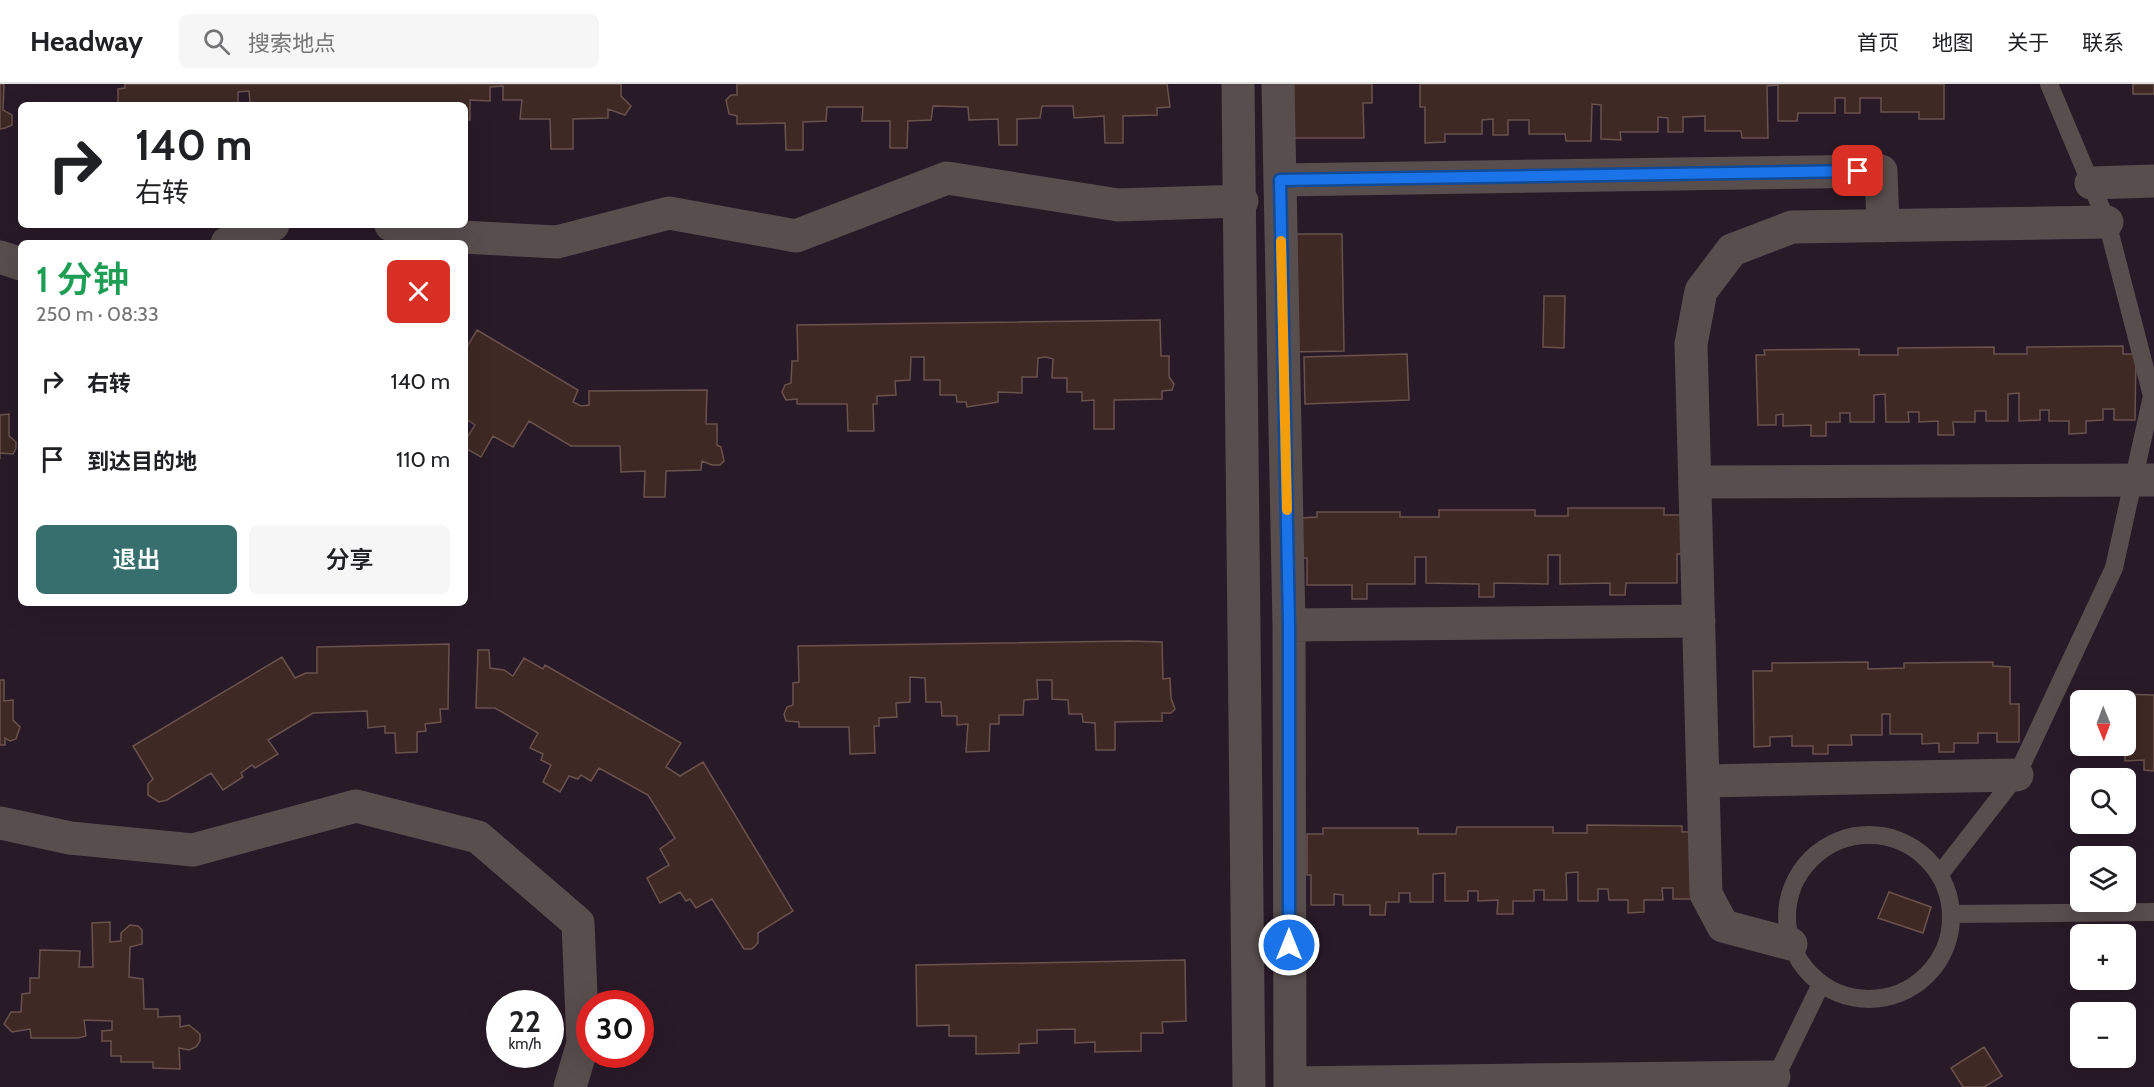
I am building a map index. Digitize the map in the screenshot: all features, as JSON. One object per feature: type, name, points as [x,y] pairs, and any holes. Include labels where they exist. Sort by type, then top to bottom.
[{"type":"street","points":[[1238,84],[1242,201],[1249,1087]]},
{"type":"street","points":[[1278,84],[1289,625],[1290,1085],[1773,1082]]},
{"type":"street","points":[[1280,180],[1881,171],[1883,226]]},
{"type":"street","points":[[405,228],[442,236],[557,242],[669,213],[796,236],[947,178],[1118,205],[1242,201]]},
{"type":"street","points":[[2091,183],[2154,181]]},
{"type":"street","points":[[1791,944],[1723,926],[1706,894],[1691,344],[1701,291],[1732,249],[1792,227],[2108,222]]},
{"type":"street","points":[[235,240],[265,228]]},
{"type":"street","points":[[0,257],[18,263]]},
{"type":"street","points":[[1695,482],[2144,480]]},
{"type":"street","points":[[1289,625],[1699,621]]},
{"type":"street","points":[[1703,781],[2017,775]]},
{"type":"street","points":[[0,823],[70,838],[194,850],[356,806],[478,837],[578,923],[584,1043],[570,1087]]},
{"type":"lane","points":[[1940,874],[2017,775],[2114,568],[2144,480],[2152,396],[2108,222],[2049,84]]},
{"type":"lane","points":[[1858,835],[1887,836],[1922,853],[1940,874],[1951,900],[1951,914],[1951,929],[1942,956],[1934,969],[1912,987],[1877,999],[1848,996],[1821,984],[1801,964],[1791,944],[1787,928],[1788,900],[1797,876],[1815,854],[1840,839],[1858,835]]},
{"type":"lane","points":[[1951,914],[2154,912]]},
{"type":"lane","points":[[1773,1082],[1821,984]]},
{"type":"building","points":[[0,84],[4,84],[3,110],[12,115],[12,125],[0,129]]},
{"type":"building","points":[[125,84],[621,84],[621,96],[631,106],[625,115],[608,109],[608,118],[573,119],[573,149],[551,149],[550,119],[520,119],[522,100],[503,100],[503,86],[490,87],[490,101],[470,100],[470,120],[468,120],[468,102],[250,102],[249,91],[238,92],[238,102],[118,102],[118,89],[125,88]]},
{"type":"building","points":[[737,84],[1167,84],[1170,107],[1157,108],[1157,115],[1123,116],[1123,143],[1105,143],[1104,116],[1074,118],[1073,106],[1042,106],[1040,118],[1017,119],[1017,145],[999,145],[998,119],[969,120],[968,107],[933,106],[931,120],[908,121],[907,148],[890,148],[890,121],[862,121],[863,107],[827,107],[826,121],[803,122],[803,150],[786,150],[785,123],[737,124],[737,116],[729,114],[726,100],[731,95],[737,95]]},
{"type":"building","points":[[1289,84],[1372,84],[1372,103],[1363,103],[1364,138],[1289,138]]},
{"type":"building","points":[[1420,84],[1944,84],[1944,119],[1919,119],[1919,112],[1881,112],[1881,98],[1860,98],[1860,113],[1845,113],[1845,98],[1835,98],[1835,113],[1798,113],[1797,121],[1778,121],[1778,85],[1767,86],[1768,138],[1742,138],[1741,131],[1705,131],[1705,116],[1683,117],[1683,132],[1668,132],[1668,118],[1658,117],[1658,132],[1620,132],[1621,140],[1601,139],[1601,105],[1592,104],[1591,141],[1566,141],[1565,134],[1529,134],[1529,120],[1508,120],[1508,135],[1493,135],[1493,119],[1482,120],[1482,134],[1445,134],[1445,142],[1425,143],[1425,107],[1420,107]]},
{"type":"building","points":[[2133,84],[2154,84],[2154,94],[2133,94]]},
{"type":"building","points":[[1289,234],[1342,234],[1344,351],[1291,352]]},
{"type":"building","points":[[1544,296],[1565,296],[1564,348],[1543,347]]},
{"type":"building","points":[[1160,320],[1161,356],[1169,356],[1169,377],[1174,384],[1172,390],[1162,391],[1162,399],[1114,400],[1114,429],[1094,429],[1094,400],[1082,401],[1082,392],[1067,392],[1067,378],[1052,378],[1053,359],[1046,357],[1038,358],[1037,377],[1022,377],[1022,393],[998,392],[998,402],[967,407],[966,402],[957,402],[956,395],[940,395],[940,380],[924,380],[924,357],[911,357],[910,380],[895,381],[896,395],[877,396],[877,404],[873,404],[874,431],[848,431],[847,404],[797,404],[797,399],[786,400],[782,392],[785,385],[791,383],[792,361],[798,361],[797,325]]},
{"type":"building","points":[[477,330],[578,390],[573,402],[581,406],[589,405],[589,391],[707,390],[706,424],[717,424],[717,445],[721,447],[724,461],[720,465],[712,465],[702,461],[701,470],[666,471],[665,497],[644,497],[645,471],[621,472],[620,446],[571,446],[529,421],[513,447],[493,436],[481,457],[468,450],[468,436],[475,425],[468,420],[468,345]]},
{"type":"building","points":[[2123,346],[2123,354],[2136,354],[2135,420],[2114,420],[2114,409],[2103,409],[2103,420],[2086,421],[2086,433],[2069,434],[2069,421],[2049,421],[2049,410],[2040,410],[2040,420],[2019,421],[2019,393],[2008,394],[2008,421],[1986,421],[1986,411],[1975,411],[1975,422],[1953,422],[1954,435],[1938,435],[1938,421],[1919,422],[1919,412],[1908,412],[1909,422],[1886,422],[1885,394],[1874,395],[1874,422],[1850,422],[1850,413],[1840,413],[1840,422],[1826,422],[1826,436],[1811,436],[1811,425],[1783,426],[1783,414],[1776,415],[1776,425],[1758,425],[1756,355],[1765,355],[1764,350],[1859,349],[1859,355],[1898,355],[1898,348],[1994,347],[1994,354],[2027,354],[2027,347]]},
{"type":"building","points":[[1407,354],[1409,400],[1305,404],[1304,357]]},
{"type":"building","points":[[9,414],[9,436],[16,442],[16,448],[13,454],[0,453],[0,415]]},
{"type":"building","points":[[1568,508],[1664,508],[1664,515],[1682,515],[1682,554],[1677,554],[1677,583],[1626,583],[1625,595],[1610,595],[1610,583],[1560,584],[1560,555],[1548,555],[1548,584],[1494,583],[1494,597],[1479,597],[1479,584],[1426,583],[1426,557],[1415,557],[1415,584],[1367,584],[1367,599],[1352,599],[1352,585],[1307,585],[1307,558],[1301,558],[1301,518],[1317,517],[1317,512],[1400,512],[1400,517],[1439,517],[1439,510],[1535,510],[1535,516],[1568,516]]},
{"type":"building","points":[[1162,642],[1163,679],[1170,678],[1171,698],[1175,709],[1171,713],[1162,713],[1162,721],[1115,722],[1115,750],[1096,750],[1095,723],[1083,722],[1082,714],[1069,714],[1068,700],[1052,699],[1052,680],[1037,680],[1038,699],[1024,700],[1023,715],[999,715],[999,724],[990,724],[989,751],[966,752],[968,724],[957,725],[957,716],[942,716],[941,702],[926,702],[925,678],[910,677],[910,702],[896,703],[897,717],[879,718],[879,726],[874,726],[875,753],[850,754],[849,727],[799,727],[799,722],[786,721],[784,714],[787,707],[793,705],[793,683],[799,682],[798,646]]},
{"type":"building","points":[[449,644],[448,709],[440,709],[441,722],[425,724],[426,731],[417,732],[417,752],[396,753],[395,733],[385,733],[385,726],[368,728],[367,711],[313,713],[268,740],[278,754],[255,768],[252,765],[241,773],[243,777],[223,790],[211,773],[167,800],[159,802],[148,795],[148,784],[153,779],[133,746],[282,657],[295,678],[306,673],[317,673],[317,647]]},
{"type":"building","points":[[478,650],[489,650],[490,668],[504,670],[513,676],[524,658],[543,669],[545,665],[681,743],[666,767],[680,776],[703,762],[793,911],[758,933],[758,943],[752,949],[744,949],[712,899],[696,908],[690,899],[686,901],[680,892],[660,903],[647,878],[669,865],[660,849],[675,838],[648,795],[599,768],[591,781],[581,775],[578,779],[569,776],[560,792],[543,782],[551,765],[541,760],[543,754],[530,748],[538,733],[495,708],[476,708]]},
{"type":"building","points":[[1868,662],[1868,669],[1904,668],[1904,663],[1993,662],[1993,666],[2010,667],[2010,704],[2019,704],[2019,742],[1997,742],[1997,733],[1978,733],[1978,743],[1954,743],[1954,752],[1939,752],[1939,743],[1922,744],[1922,734],[1890,734],[1890,714],[1882,714],[1882,735],[1851,735],[1852,745],[1828,745],[1828,754],[1813,754],[1813,746],[1792,746],[1792,736],[1770,737],[1770,746],[1754,747],[1753,671],[1772,671],[1772,663]]},
{"type":"building","points":[[0,680],[4,680],[4,701],[13,700],[13,720],[20,727],[16,739],[10,741],[5,738],[5,745],[0,745]]},
{"type":"building","points":[[2136,694],[2154,695],[2154,771],[2144,770],[2144,760],[2125,761],[2125,756],[2136,756]]},
{"type":"building","points":[[1587,825],[1682,826],[1682,832],[1700,832],[1693,899],[1673,899],[1673,888],[1662,888],[1663,900],[1644,900],[1644,912],[1628,913],[1628,900],[1609,900],[1608,889],[1598,889],[1598,901],[1578,901],[1578,872],[1566,873],[1567,900],[1544,900],[1544,890],[1534,890],[1534,901],[1513,901],[1513,914],[1497,914],[1498,900],[1478,901],[1478,891],[1468,891],[1468,901],[1445,901],[1445,873],[1433,874],[1433,902],[1410,902],[1410,893],[1399,893],[1399,902],[1386,902],[1385,915],[1370,915],[1370,905],[1343,905],[1343,895],[1334,894],[1334,905],[1311,905],[1311,875],[1307,875],[1307,834],[1323,834],[1323,828],[1418,828],[1418,834],[1456,834],[1457,827],[1553,827],[1553,833],[1587,833]]},
{"type":"building","points":[[1889,892],[1931,907],[1923,933],[1878,918]]},
{"type":"building","points":[[110,922],[110,942],[121,941],[121,933],[130,925],[138,926],[142,930],[142,944],[130,947],[129,977],[143,979],[144,1009],[158,1009],[158,1017],[180,1016],[180,1027],[189,1025],[200,1034],[200,1041],[196,1047],[189,1050],[179,1048],[180,1069],[153,1068],[153,1062],[121,1062],[121,1056],[111,1056],[111,1041],[102,1041],[102,1031],[112,1030],[112,1021],[84,1020],[86,1036],[78,1038],[31,1038],[30,1029],[12,1032],[4,1024],[11,1012],[21,1012],[22,994],[30,993],[30,978],[39,978],[40,950],[80,951],[79,967],[93,967],[92,923]]},
{"type":"building","points":[[1185,960],[1186,1021],[1162,1022],[1163,1033],[1141,1033],[1141,1051],[1095,1052],[1095,1042],[1075,1043],[1075,1029],[1037,1030],[1037,1043],[1019,1044],[1019,1053],[976,1054],[976,1036],[949,1036],[949,1025],[917,1026],[916,965]]},
{"type":"building","points":[[1984,1047],[2002,1076],[1984,1087],[1963,1087],[1951,1068]]},
{"type":"slow traffic","points":[[1281,241],[1287,510]]},
{"type":"route","points":[[1289,945],[1289,625],[1280,180],[1858,171]]}]
